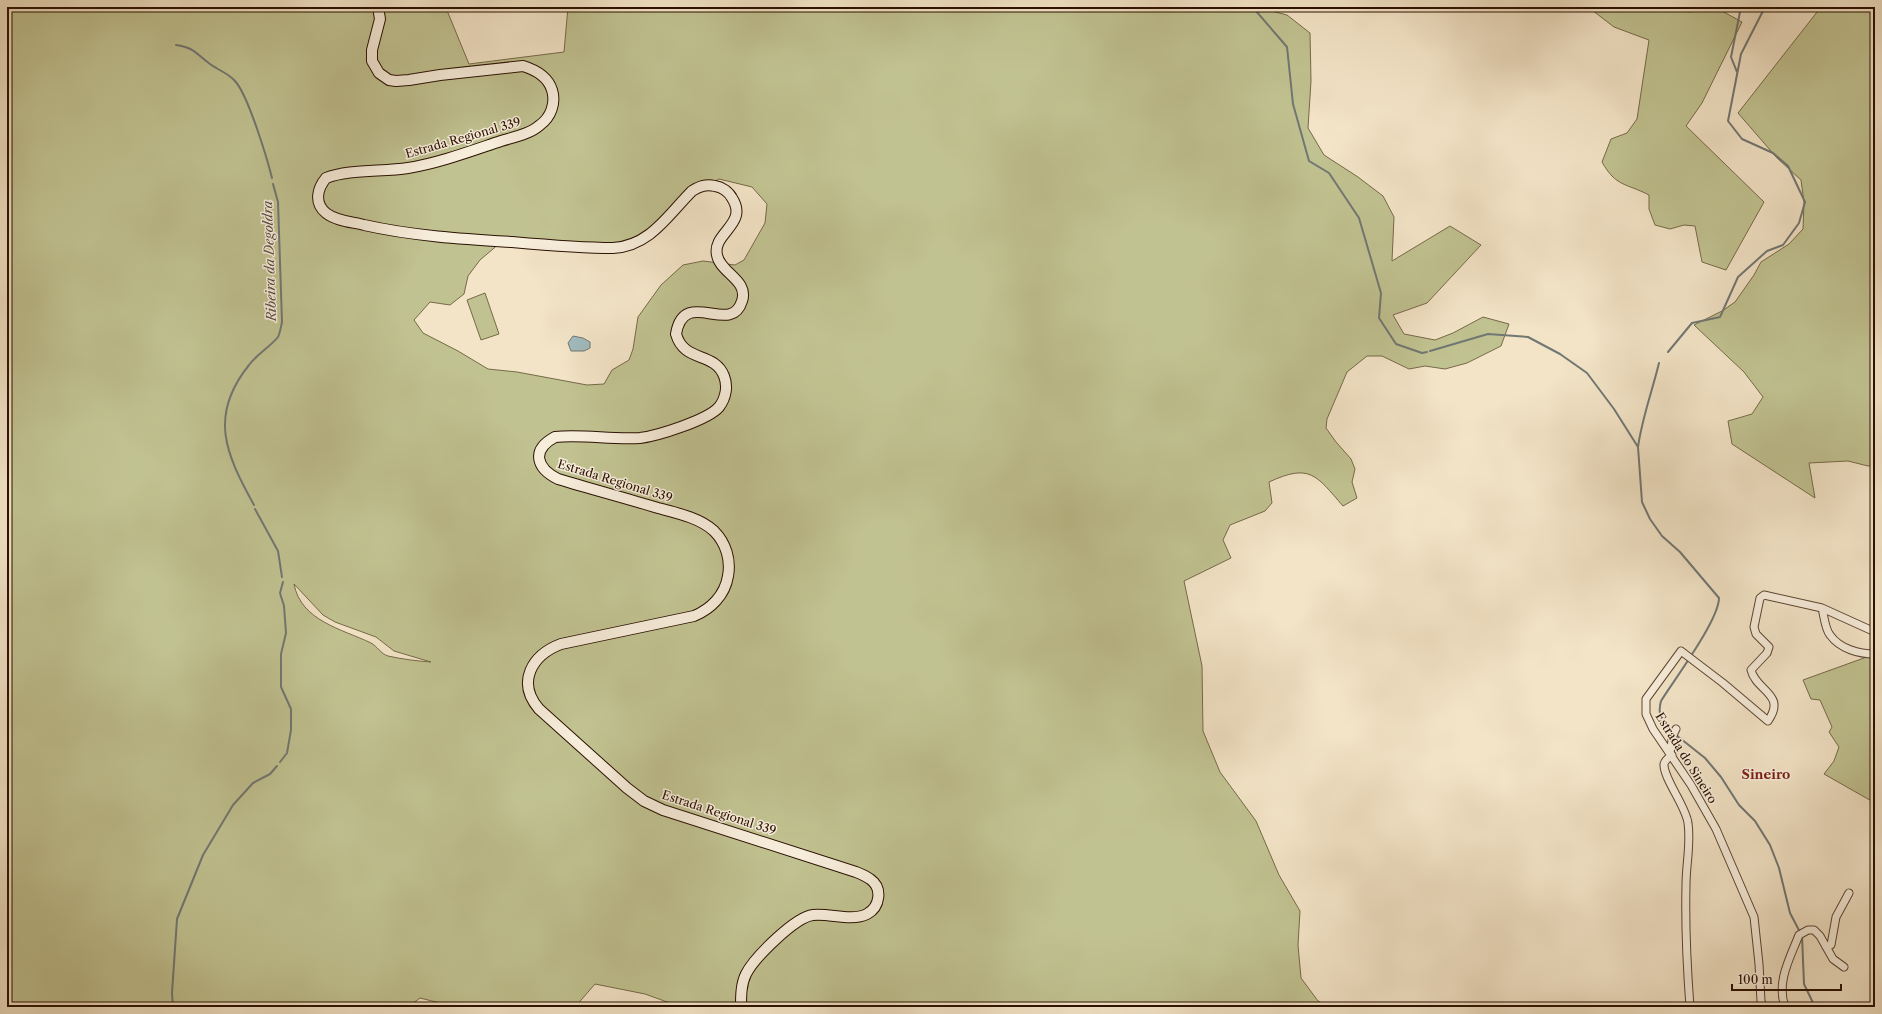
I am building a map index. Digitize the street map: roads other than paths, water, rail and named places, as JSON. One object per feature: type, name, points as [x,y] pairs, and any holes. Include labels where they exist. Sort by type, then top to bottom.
[{"type":"main road","name":"Estrada Regional 339","points":[[378,7],[380,25],[371,55],[374,68],[384,77],[396,81],[409,80],[523,66],[536,71],[546,79],[552,91],[554,103],[550,114],[545,121],[530,131],[420,166],[393,170],[346,173],[326,178],[318,191],[318,198],[322,208],[331,216],[354,223],[399,232],[453,238],[622,248],[640,242],[650,234],[692,191],[699,187],[708,185],[717,186],[728,192],[735,202],[735,220],[719,242],[716,254],[719,262],[741,287],[742,301],[736,310],[728,315],[691,312],[680,321],[676,334],[685,350],[711,361],[717,365],[724,375],[726,394],[719,408],[708,415],[651,436],[632,438],[555,437],[547,441],[543,446],[539,457],[543,470],[558,480],[665,510],[700,522],[708,527],[718,536],[727,551],[729,567],[724,588],[711,606],[694,616],[561,644],[551,648],[543,653],[533,664],[530,672],[529,686],[533,700],[539,709],[612,774],[644,800],[663,810],[856,872],[871,879],[876,885],[879,898],[876,905],[868,914],[850,917],[812,915],[797,920],[753,963],[745,975],[742,988],[741,1007]]},
{"type":"street","name":"Estrada do Sineiro","points":[[1763,1007],[1761,1002],[1754,917],[1716,828],[1671,754],[1653,729],[1646,714],[1646,699],[1681,651],[1768,721],[1775,705],[1771,695],[1753,677],[1751,670],[1767,653],[1769,647],[1756,634],[1754,627],[1760,598],[1764,595],[1822,608],[1875,632]]},
{"type":"street","points":[[1822,608],[1830,635],[1842,646],[1860,654],[1875,654]]},
{"type":"street","points":[[1674,732],[1671,754],[1664,765],[1666,774],[1684,807],[1690,837],[1686,884],[1690,1007]]},
{"type":"street","points":[[1826,947],[1831,946],[1836,918],[1849,893]]},
{"type":"street","points":[[1785,1007],[1782,991],[1783,980],[1801,933],[1814,930],[1820,936],[1833,959],[1844,967]]},
{"type":"water","points":[[573,336],[583,338],[590,342],[590,348],[584,351],[571,351],[568,343]]},
{"type":"waterway","points":[[1737,72],[1731,57],[1741,7]]},
{"type":"waterway","points":[[1668,352],[1692,323],[1720,317],[1738,277],[1767,251],[1783,245],[1799,223],[1805,202],[1788,166],[1773,153],[1742,139],[1728,121],[1741,54],[1765,7]]},
{"type":"waterway","points":[[1256,11],[1287,47],[1293,104],[1309,161],[1329,173],[1359,218],[1381,293],[1379,318],[1396,344],[1422,353],[1427,352]]},
{"type":"waterway","name":"Ribeira da Degoldra","points":[[176,45],[191,49],[235,81],[246,99],[262,142],[272,178]]},
{"type":"waterway","name":"Ribeira da Degoldra","points":[[254,505],[229,452],[225,418],[229,401],[236,384],[252,361],[278,337],[280,332],[282,322],[278,202],[273,184]]},
{"type":"waterway","points":[[1430,351],[1488,334],[1528,337],[1560,354],[1587,373],[1614,409],[1638,447],[1642,502],[1650,519],[1662,536],[1680,552],[1719,598],[1717,608],[1704,635],[1661,701],[1661,718],[1672,732]]},
{"type":"waterway","points":[[1638,447],[1659,363]]},
{"type":"waterway","name":"Ribeira da Degoldra","points":[[255,509],[278,551],[282,577]]},
{"type":"waterway","name":"Ribeira da Degoldra","points":[[280,762],[287,753],[291,730],[291,709],[281,687],[281,654],[286,633],[284,606],[280,593],[283,582]]},
{"type":"waterway","points":[[1676,735],[1705,758],[1721,777],[1739,805],[1755,821],[1770,845],[1779,868],[1790,913],[1802,936],[1804,984],[1815,1007]]},
{"type":"waterway","name":"Ribeira da Degoldra","points":[[173,1007],[172,993],[177,919],[203,855],[233,805],[253,783],[270,774],[277,766]]},
{"type":"district","name":"Sineiro","points":[[1766,774]]}]
